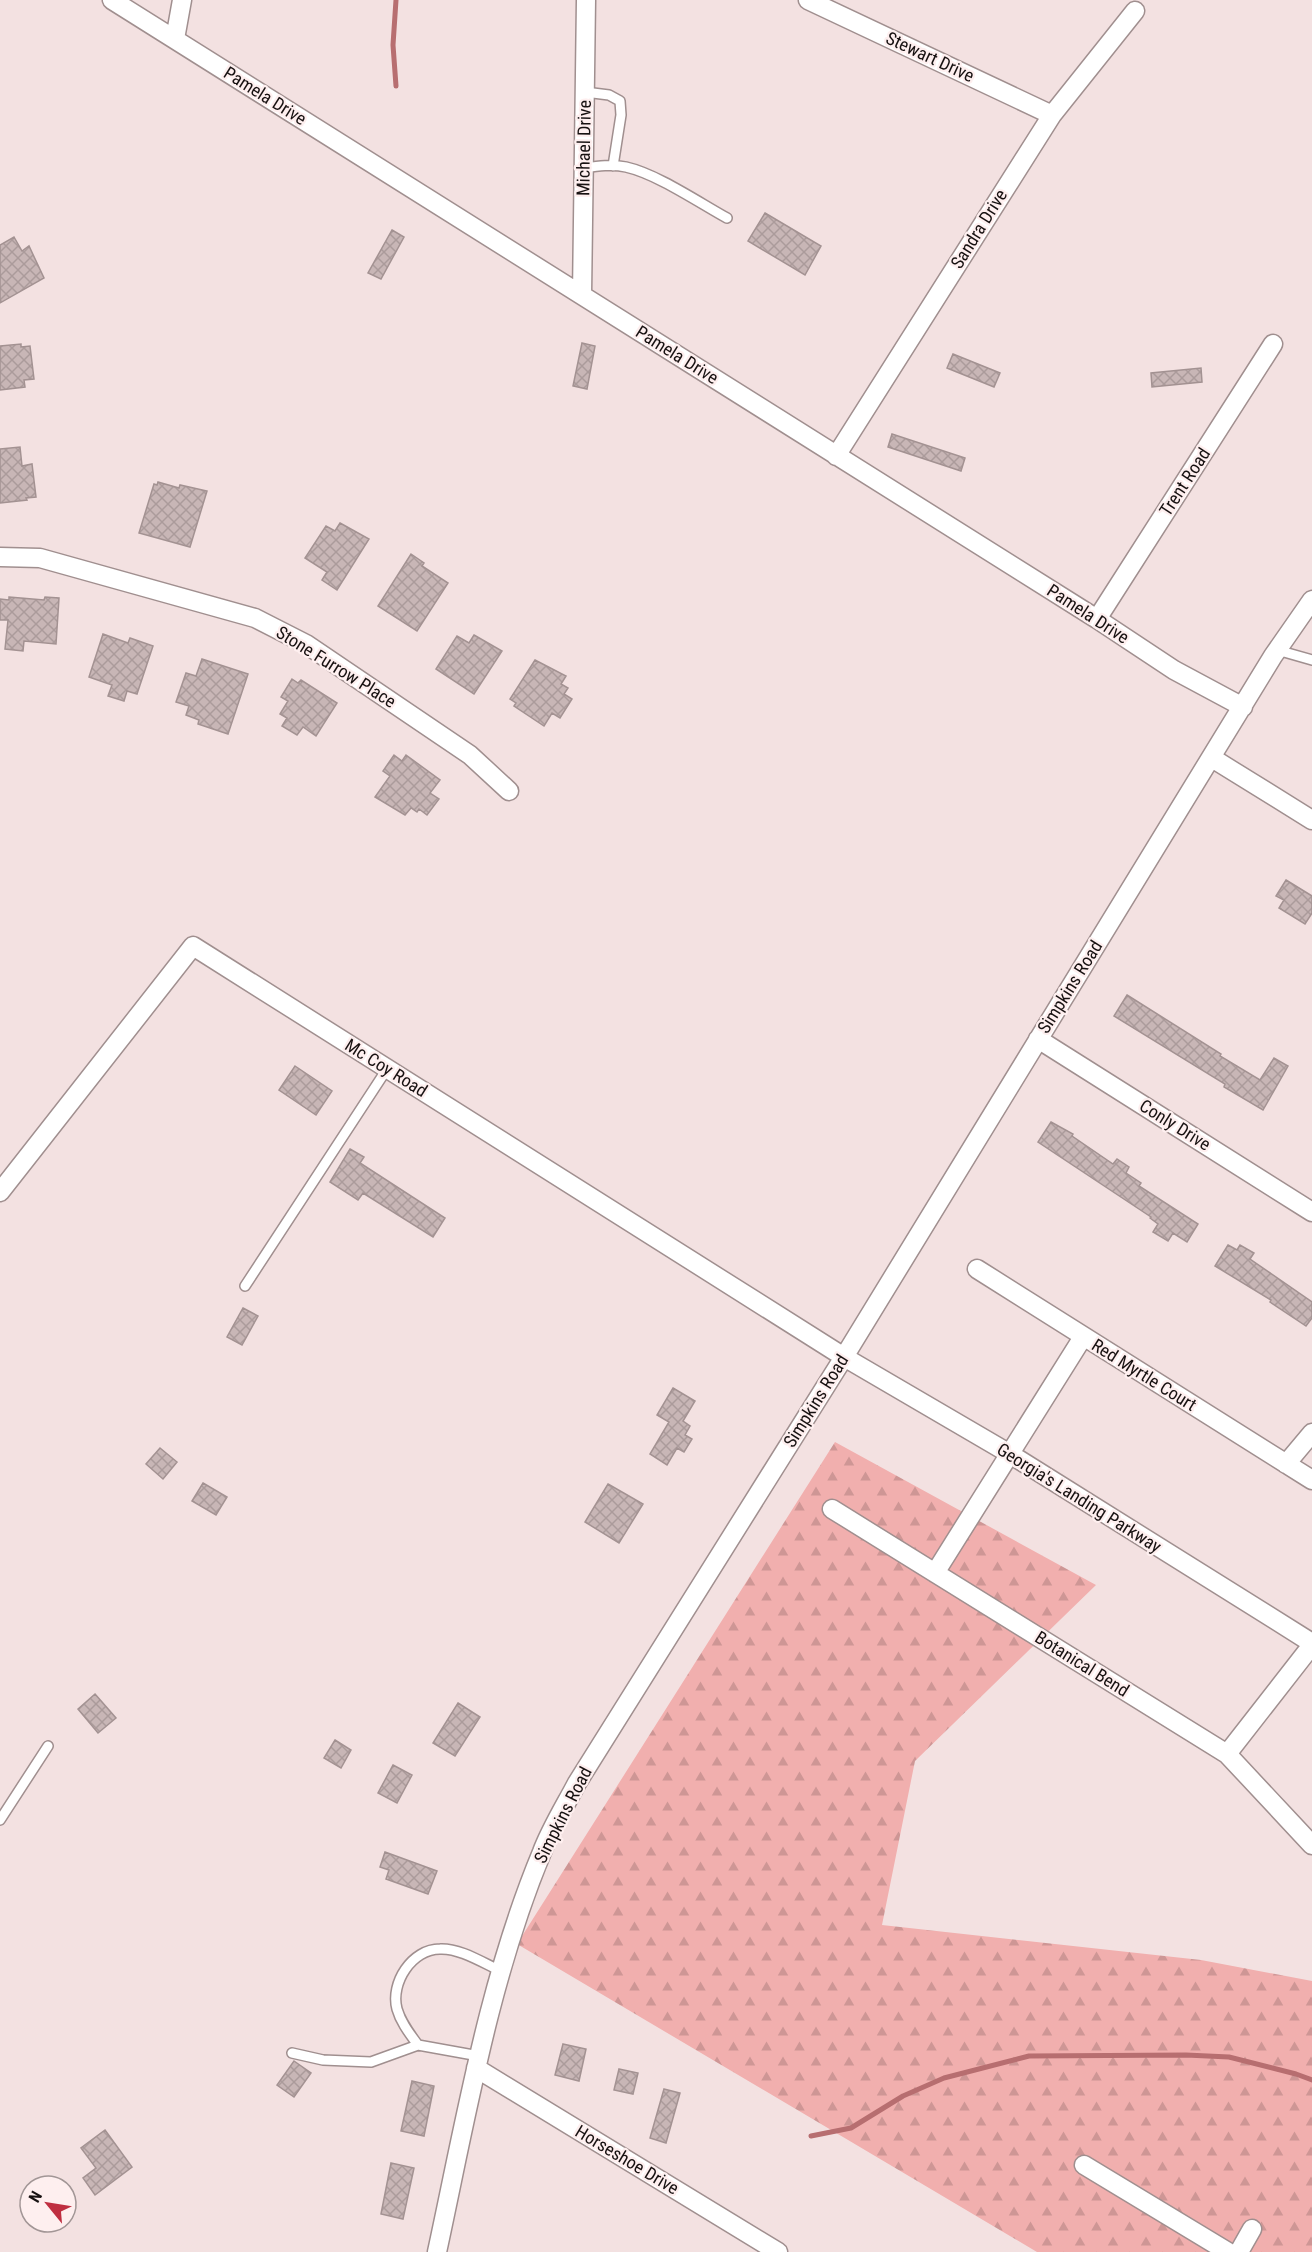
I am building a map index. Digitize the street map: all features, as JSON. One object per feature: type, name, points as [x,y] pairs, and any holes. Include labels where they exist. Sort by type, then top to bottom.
[{"type":"street","name":"Pamela Drive","points":[[112,0],[1097,619],[1174,670],[1243,707]]},
{"type":"street","points":[[175,39],[182,0]]},
{"type":"street","name":"Michael Drive","points":[[582,295],[586,0]]},
{"type":"street","name":"Stewart Drive","points":[[808,0],[1052,115]]},
{"type":"street","name":"Sandra Drive","points":[[836,456],[1052,115],[1135,11]]},
{"type":"street","name":"Trent Road","points":[[1097,619],[1273,344]]},
{"type":"street","name":"Stone Furrow Place","points":[[0,557],[40,558],[255,618],[306,644],[460,748],[509,791]]},
{"type":"street","name":"Simpkins Road","points":[[437,2252],[477,2062],[513,1929],[542,1850],[577,1783],[844,1357],[1277,650],[1312,600]]},
{"type":"street","points":[[1212,758],[1312,820]]},
{"type":"street","name":"Mc Coy Road","points":[[0,1192],[192,946],[844,1357]]},
{"type":"street","name":"Conly Drive","points":[[1038,1039],[1312,1212]]},
{"type":"street","name":"Red Myrtle Court","points":[[977,1269],[1312,1480]]},
{"type":"street","points":[[935,1573],[1083,1337]]},
{"type":"street","name":"Georgia's Landing Parkway","points":[[844,1357],[1010,1454],[1312,1644]]},
{"type":"street","points":[[1286,1464],[1312,1433]]},
{"type":"street","name":"Botanical Bend","points":[[832,1509],[1227,1754],[1312,1845]]},
{"type":"street","points":[[1227,1754],[1312,1644]]},
{"type":"street","name":"Horseshoe Drive","points":[[477,2062],[778,2252]]},
{"type":"street","points":[[1084,2165],[1228,2252]]},
{"type":"street","points":[[1239,2252],[1252,2229]]},
{"type":"lane","points":[[585,92],[609,95],[620,102],[621,115],[613,166]]},
{"type":"lane","points":[[584,168],[613,166],[645,173],[726,218]]},
{"type":"lane","points":[[1277,650],[1312,660]]},
{"type":"lane","points":[[245,1286],[387,1069]]},
{"type":"lane","points":[[0,1820],[48,1746]]},
{"type":"lane","points":[[418,2045],[400,2019],[396,2007],[395,1992],[407,1965],[430,1949],[443,1948],[462,1953],[501,1971]]},
{"type":"lane","points":[[292,2053],[323,2060],[371,2062],[418,2045],[477,2062]]},
{"type":"green space","points":[[835,1442],[1096,1585],[915,1761],[882,1925],[1201,1960],[1312,1981],[1312,2252],[1037,2252],[517,1944]]},
{"type":"building","points":[[765,213],[821,246],[805,275],[748,241]]},
{"type":"building","points":[[392,230],[404,237],[381,279],[368,273]]},
{"type":"building","points":[[14,237],[22,251],[29,246],[44,278],[0,303],[0,245]]},
{"type":"building","points":[[582,343],[595,346],[587,389],[573,386]]},
{"type":"building","points":[[21,344],[21,347],[30,346],[34,379],[24,380],[25,387],[0,390],[0,346]]},
{"type":"building","points":[[953,354],[1000,373],[994,387],[947,368]]},
{"type":"building","points":[[1201,368],[1202,382],[1152,387],[1151,373]]},
{"type":"building","points":[[892,434],[965,458],[961,471],[888,447]]},
{"type":"building","points":[[20,447],[22,466],[32,464],[36,497],[0,503],[0,449]]},
{"type":"building","points":[[158,482],[179,488],[180,485],[207,491],[190,547],[139,533],[154,484],[157,485]]},
{"type":"building","points":[[340,523],[369,539],[337,590],[322,580],[327,572],[305,558],[326,526],[335,531]]},
{"type":"building","points":[[411,554],[424,563],[422,566],[448,583],[417,631],[378,606]]},
{"type":"building","points":[[9,597],[44,600],[45,597],[59,598],[56,644],[24,641],[23,651],[5,649],[8,620],[0,620],[0,599],[9,600]]},
{"type":"building","points":[[103,634],[128,643],[130,638],[153,646],[137,694],[127,691],[124,701],[108,696],[112,685],[89,677]]},
{"type":"building","points":[[474,635],[502,651],[474,694],[436,669],[457,636],[469,643]]},
{"type":"building","points":[[202,659],[248,674],[228,734],[198,724],[199,720],[186,715],[189,706],[176,702],[186,673],[196,676]]},
{"type":"building","points":[[535,660],[566,676],[561,684],[568,688],[564,694],[572,699],[560,718],[552,713],[544,726],[514,706],[516,703],[510,699]]},
{"type":"building","points":[[292,679],[298,683],[301,680],[337,703],[316,736],[303,727],[297,735],[282,726],[287,718],[280,714],[288,701],[281,697]]},
{"type":"building","points":[[394,755],[402,761],[406,755],[440,780],[430,793],[439,799],[427,815],[419,809],[417,812],[411,808],[405,815],[375,797],[390,776],[383,771]]},
{"type":"building","points":[[1286,880],[1312,896],[1312,913],[1305,924],[1279,908],[1284,900],[1276,896]]},
{"type":"building","points":[[1127,995],[1260,1080],[1274,1058],[1288,1066],[1263,1110],[1114,1016]]},
{"type":"building","points":[[295,1066],[332,1091],[316,1115],[279,1090]]},
{"type":"building","points":[[1051,1122],[1073,1134],[1072,1136],[1113,1164],[1117,1159],[1129,1167],[1126,1173],[1141,1183],[1139,1186],[1198,1224],[1187,1242],[1173,1233],[1168,1241],[1153,1232],[1158,1224],[1151,1217],[1038,1142]]},
{"type":"building","points":[[350,1149],[364,1157],[360,1163],[445,1218],[433,1237],[363,1193],[358,1200],[330,1182]]},
{"type":"building","points":[[1228,1245],[1237,1250],[1240,1245],[1254,1253],[1250,1259],[1312,1302],[1312,1318],[1306,1326],[1270,1302],[1271,1300],[1215,1266]]},
{"type":"building","points":[[243,1308],[258,1316],[242,1345],[227,1337]]},
{"type":"building","points":[[673,1388],[695,1401],[683,1421],[690,1426],[685,1435],[692,1439],[684,1452],[677,1448],[667,1465],[650,1454],[669,1422],[657,1415]]},
{"type":"building","points":[[160,1448],[177,1462],[163,1479],[146,1464]]},
{"type":"building","points":[[203,1483],[227,1497],[216,1515],[192,1501]]},
{"type":"building","points":[[608,1484],[643,1504],[619,1543],[585,1522]]},
{"type":"building","points":[[95,1694],[116,1718],[98,1733],[78,1709]]},
{"type":"building","points":[[458,1703],[480,1717],[455,1756],[433,1743]]},
{"type":"building","points":[[335,1740],[351,1750],[341,1768],[324,1758]]},
{"type":"building","points":[[393,1765],[412,1775],[397,1803],[378,1793]]},
{"type":"building","points":[[385,1852],[437,1871],[428,1894],[386,1879],[389,1870],[380,1867]]},
{"type":"building","points":[[563,2044],[586,2049],[579,2081],[555,2075]]},
{"type":"building","points":[[294,2061],[311,2073],[294,2097],[277,2085]]},
{"type":"building","points":[[619,2069],[638,2073],[633,2094],[614,2090]]},
{"type":"building","points":[[412,2081],[434,2086],[424,2136],[401,2131]]},
{"type":"building","points":[[664,2089],[680,2093],[666,2143],[650,2138]]},
{"type":"building","points":[[105,2130],[132,2167],[95,2195],[83,2178],[96,2168],[81,2148]]},
{"type":"building","points":[[391,2163],[414,2168],[403,2219],[381,2214]]},
{"type":"waterway","points":[[396,0],[393,45],[396,86]]},
{"type":"waterway","points":[[811,2136],[851,2128],[903,2096],[944,2078],[1029,2056],[1229,2057],[1312,2080]]}]
